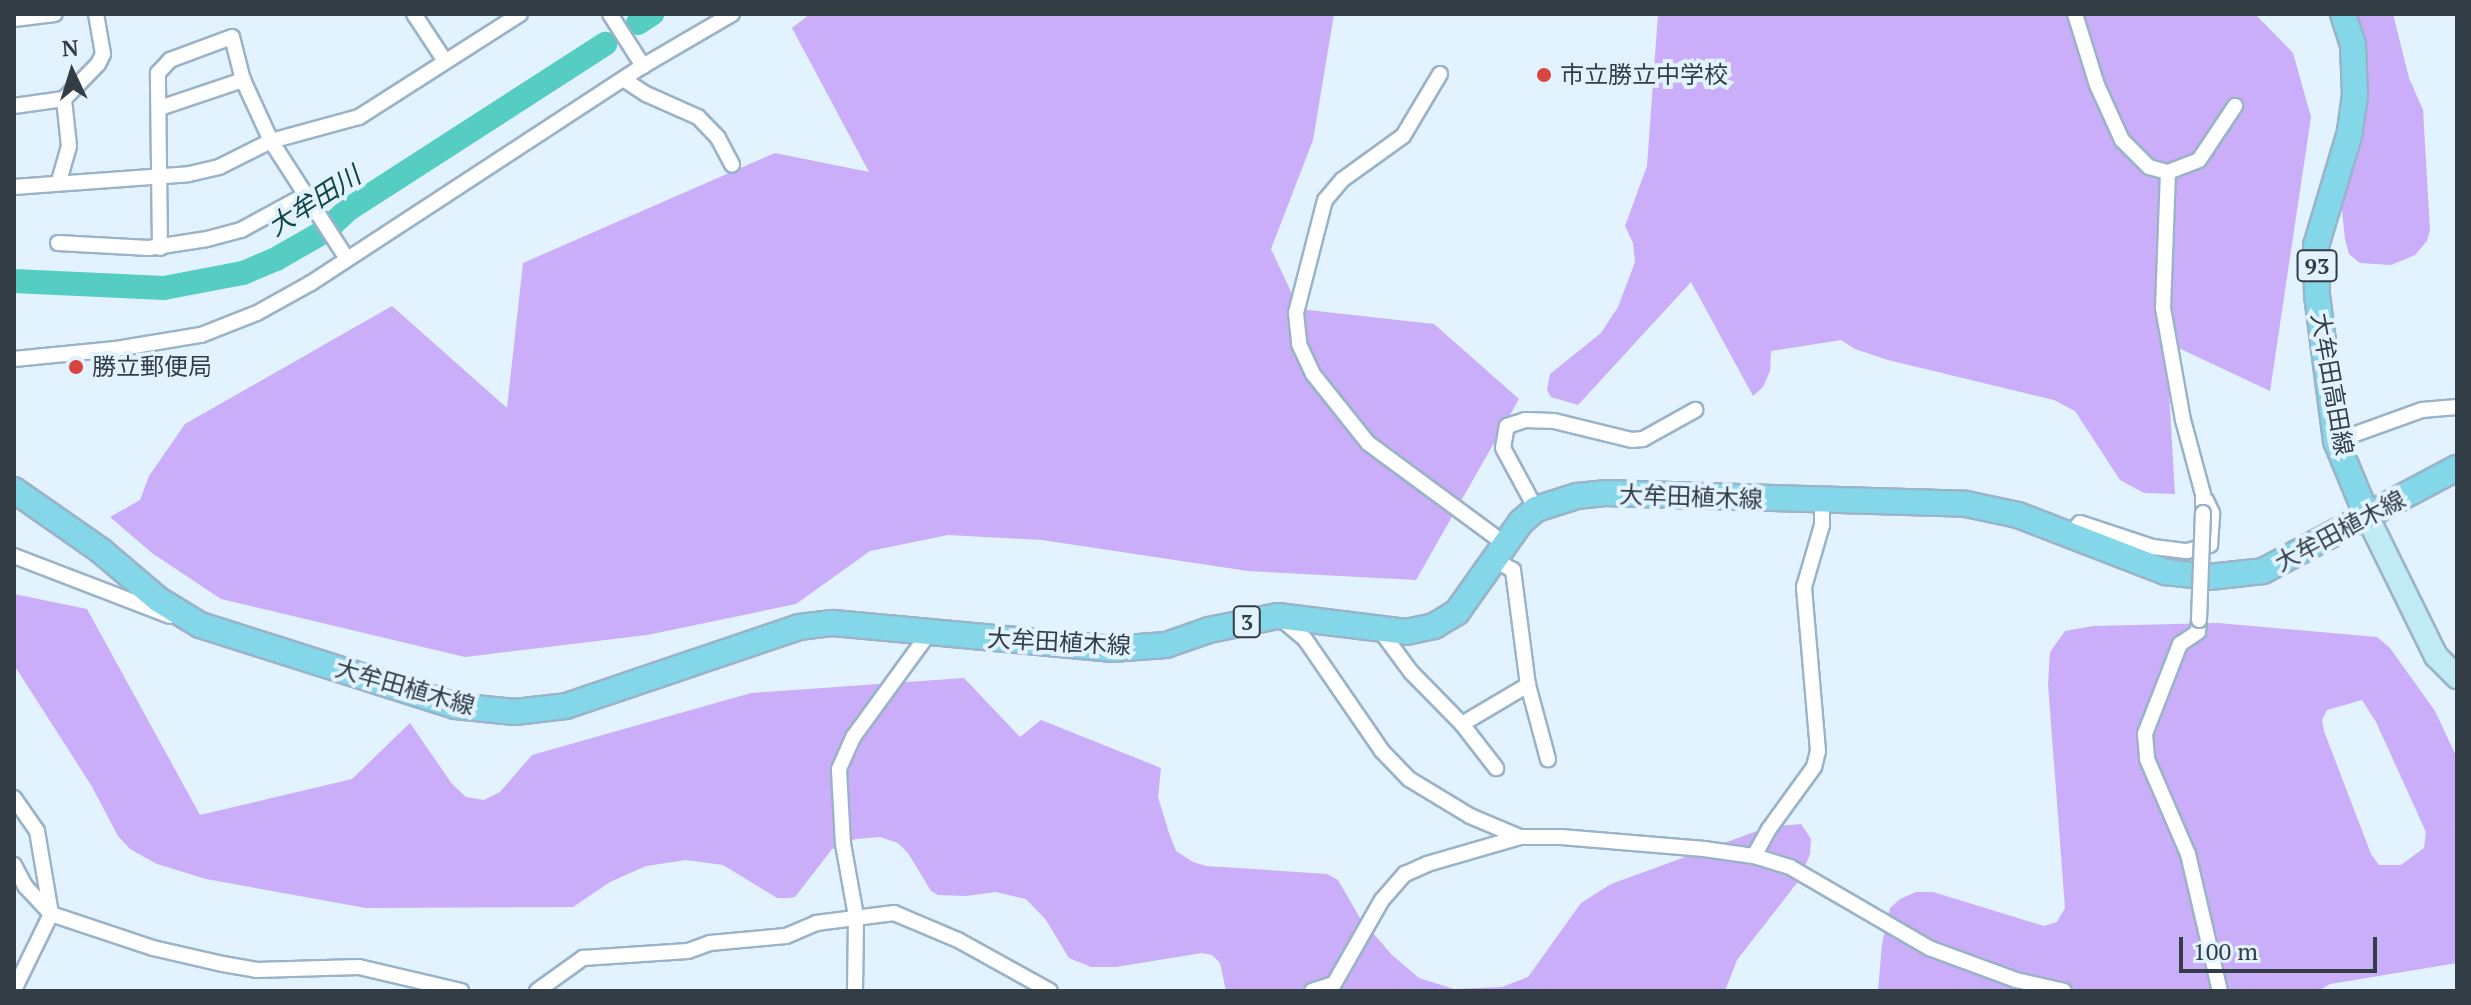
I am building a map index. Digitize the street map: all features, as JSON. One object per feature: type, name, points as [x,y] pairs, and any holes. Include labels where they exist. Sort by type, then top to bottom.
[{"type":"main road","name":"大牟田高田線","points":[[2343,14],[2353,44],[2355,95],[2350,132],[2316,246],[2317,295],[2336,441],[2367,516]]},
{"type":"main road","name":"大牟田植木線","points":[[14,490],[100,550],[159,600],[200,625],[243,636],[455,706],[515,712],[566,706],[799,627],[833,623],[1111,649],[1166,645],[1209,630],[1278,616],[1406,632],[1434,626],[1457,612],[1536,509],[1577,496],[1605,493],[1966,504],[2018,515],[2166,572],[2209,577],[2263,571],[2457,468]]},
{"type":"main road","points":[[2367,516],[2436,656],[2457,677]]},
{"type":"street","points":[[14,19],[55,14]]},
{"type":"street","points":[[14,106],[64,99],[98,64],[103,54],[96,14]]},
{"type":"street","points":[[414,14],[445,61]]},
{"type":"street","points":[[14,187],[59,181],[158,176],[219,167],[271,141],[359,117],[520,14]]},
{"type":"street","points":[[610,14],[643,66]]},
{"type":"street","points":[[14,359],[116,349],[201,335],[257,313],[626,81],[643,66],[732,14]]},
{"type":"street","points":[[2075,14],[2092,71],[2122,140],[2138,160],[2168,172],[2199,160],[2235,106]]},
{"type":"street","points":[[160,248],[158,73],[170,60],[232,37],[243,80],[271,141],[347,259]]},
{"type":"street","points":[[1440,74],[1403,136],[1342,180],[1325,200],[1296,313],[1299,344],[1313,374],[1368,443],[1500,552],[1513,570],[1528,685],[1548,759]]},
{"type":"street","points":[[160,108],[243,80]]},
{"type":"street","points":[[626,81],[646,94],[698,117],[723,145],[732,164]]},
{"type":"street","points":[[59,181],[69,146],[64,99]]},
{"type":"street","points":[[2069,536],[2080,523],[2153,547],[2187,551],[2210,545],[2212,513],[2203,494],[2183,420],[2163,308],[2168,172]]},
{"type":"street","points":[[58,243],[160,248],[241,230],[307,194]]},
{"type":"street","points":[[2336,441],[2422,410],[2457,407]]},
{"type":"street","points":[[1536,509],[1503,448],[1507,426],[1525,420],[1554,421],[1632,440],[1643,439],[1695,410]]},
{"type":"street","points":[[2203,494],[2198,632],[2180,644],[2145,734],[2147,759],[2188,854],[2220,991]]},
{"type":"street","points":[[1754,856],[1769,829],[1814,767],[1818,751],[1804,587],[1822,525],[1822,502]]},
{"type":"street","points":[[14,556],[190,623],[243,636]]},
{"type":"street","points":[[1278,616],[1305,639],[1382,751],[1409,779],[1470,816],[1520,837]]},
{"type":"street","points":[[1380,630],[1411,672],[1462,724],[1496,768]]},
{"type":"street","points":[[855,991],[856,916],[843,844],[839,769],[854,736],[929,633]]},
{"type":"street","points":[[1462,724],[1528,685]]},
{"type":"street","points":[[14,798],[37,831],[51,914],[14,990]]},
{"type":"street","points":[[1312,991],[1331,988],[1382,900],[1405,874],[1427,864],[1520,837],[1561,837],[1754,856],[1790,867],[1929,948],[2016,980],[2064,991]]},
{"type":"street","points":[[14,865],[25,886],[51,914],[153,948],[256,970],[359,967],[461,991]]},
{"type":"street","points":[[537,991],[583,958],[688,951],[710,943],[786,936],[816,923],[894,913],[922,924],[1050,991]]},
{"type":"street","points":[[391,974],[399,991]]},
{"type":"shaded area","points":[[810,14],[1334,14],[1313,140],[1271,249],[1299,309],[1434,324],[1519,399],[1416,580],[1248,571],[1042,540],[948,535],[870,551],[796,604],[647,635],[465,657],[221,599],[152,553],[110,517],[140,500],[149,476],[185,424],[392,306],[507,408],[523,263],[775,153],[869,172],[792,28]]},
{"type":"shaded area","points":[[1658,14],[2255,14],[2293,53],[2311,117],[2270,391],[2166,342],[2175,494],[2144,493],[2120,480],[2075,411],[2054,400],[1888,360],[1855,349],[1841,340],[1771,351],[1770,371],[1763,387],[1753,396],[1691,282],[1578,405],[1551,397],[1547,390],[1550,374],[1601,333],[1618,307],[1635,262],[1633,243],[1625,226],[1647,166]]},
{"type":"shaded area","points":[[2335,14],[2393,14],[2409,78],[2423,110],[2430,230],[2427,241],[2415,255],[2391,265],[2360,263],[2349,254],[2345,239],[2337,165],[2346,98]]},
{"type":"shaded area","points":[[14,594],[87,609],[200,815],[352,779],[410,723],[452,784],[466,797],[484,800],[500,792],[532,755],[751,693],[964,678],[1020,737],[1041,720],[1161,768],[1158,797],[1169,833],[1176,851],[1193,862],[1206,866],[1327,874],[1338,880],[1360,918],[1392,955],[1419,978],[1454,989],[1502,987],[1528,977],[1581,903],[1611,884],[1768,827],[1801,824],[1811,839],[1810,854],[1800,879],[1737,960],[1725,991],[1226,991],[1220,963],[1212,955],[1202,953],[1116,967],[1091,967],[1069,958],[1046,920],[1026,899],[996,892],[966,896],[938,895],[931,891],[908,853],[898,843],[880,837],[856,839],[832,849],[795,897],[788,898],[777,898],[723,865],[686,860],[646,866],[610,882],[573,907],[366,908],[206,879],[157,864],[130,849],[118,836],[91,785],[14,665]]},
{"type":"shaded area","points":[[2218,623],[2377,637],[2390,648],[2435,711],[2457,758],[2457,963],[2330,984],[2318,991],[1878,991],[1882,944],[1890,908],[1900,899],[1916,892],[1933,892],[2044,926],[2057,922],[2065,908],[2048,684],[2050,652],[2065,631],[2093,626]],"holes":[[[2362,700],[2376,722],[2426,832],[2424,848],[2401,865],[2379,865],[2371,854],[2322,720],[2327,710]]]},
{"type":"waterway","name":"大牟田川","points":[[638,23],[652,14]]},
{"type":"waterway","name":"大牟田川","points":[[14,281],[164,288],[243,273],[276,259],[325,231],[349,209],[605,44]]},
{"type":"place","name":"市立勝立中学校","points":[[1544,75]]},
{"type":"place","name":"勝立郵便局","points":[[76,367]]}]
